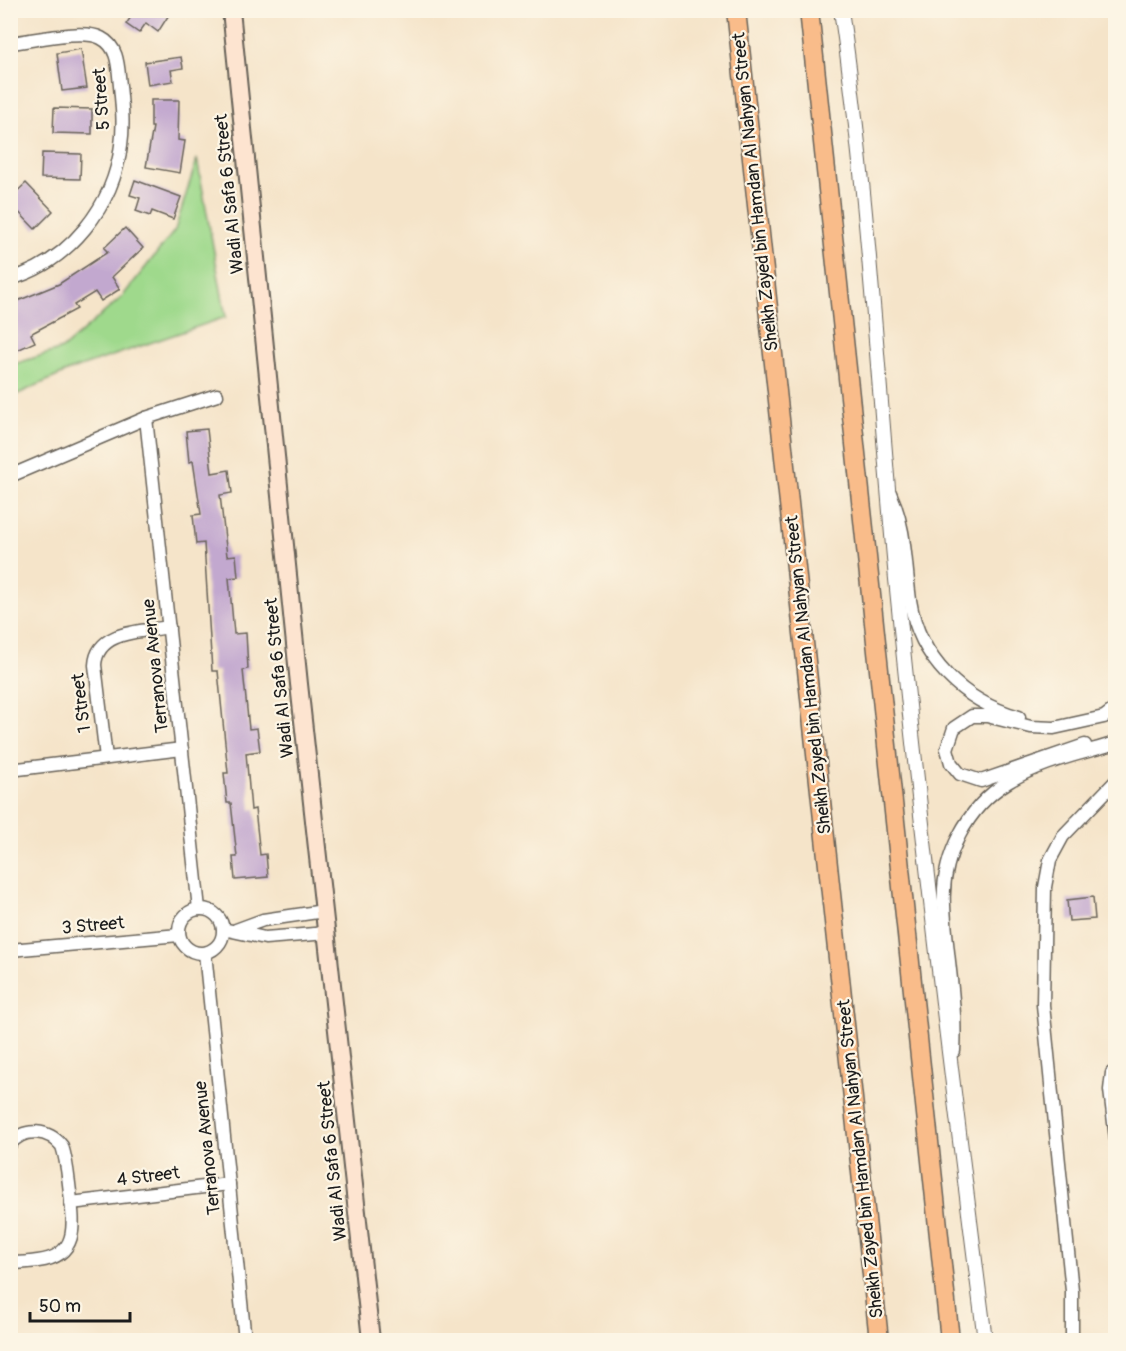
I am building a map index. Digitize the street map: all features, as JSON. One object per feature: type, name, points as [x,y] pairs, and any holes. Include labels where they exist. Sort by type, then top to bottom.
[{"type":"main road","name":"Wadi Al Safa 6 Street","points":[[231,10],[371,1341]]},
{"type":"main road","name":"Sheikh Zayed bin Hamdan Al Nahyan Street","points":[[736,10],[879,1341]]},
{"type":"main road","points":[[809,10],[950,1341]]},
{"type":"street","points":[[842,10],[874,301],[887,486],[908,698],[985,1341]]},
{"type":"street","name":"5 Street","points":[[10,43],[84,34],[103,39],[115,54],[123,120],[121,147],[115,174],[104,200],[90,223],[58,255],[39,267],[10,279]]},
{"type":"street","points":[[10,476],[146,418],[217,395]]},
{"type":"street","name":"Terranova Avenue","points":[[146,418],[199,909]]},
{"type":"street","points":[[887,486],[901,524],[914,618],[926,647],[943,673],[977,699],[1018,717],[1048,720],[1110,717]]},
{"type":"street","name":"1 Street","points":[[106,758],[94,665],[98,651],[115,637],[169,627]]},
{"type":"street","points":[[1116,708],[1110,717],[1065,727],[1042,729],[987,716],[972,716],[959,722],[950,734],[948,756],[960,774],[981,781],[1061,751],[1116,741]]},
{"type":"street","points":[[952,1076],[954,1013],[944,889],[956,842],[978,808],[1008,782],[1039,767],[1116,741]]},
{"type":"street","points":[[10,770],[182,749]]},
{"type":"street","points":[[1072,1341],[1072,1290],[1045,1037],[1042,973],[1045,887],[1050,860],[1063,836],[1116,781]]},
{"type":"street","points":[[199,909],[212,912],[223,929],[218,945],[205,953],[188,949],[179,935],[183,918],[199,909]]},
{"type":"street","points":[[223,929],[240,928],[324,911]]},
{"type":"street","points":[[295,916],[297,936]]},
{"type":"street","points":[[240,928],[265,938],[327,933]]},
{"type":"street","name":"3 Street","points":[[10,951],[179,935]]},
{"type":"street","name":"Terranova Avenue","points":[[205,953],[245,1341]]},
{"type":"street","points":[[1112,1073],[1110,1090],[1116,1139]]},
{"type":"street","points":[[10,1144],[24,1134],[35,1132],[47,1134],[56,1140],[65,1156],[72,1233],[65,1250],[49,1260],[10,1262]]},
{"type":"street","name":"4 Street","points":[[71,1203],[229,1184]]},
{"type":"green space","points":[[197,159],[226,317],[71,370],[11,397],[11,365],[62,349],[122,297],[175,230]]},
{"type":"building","points":[[136,10],[172,10],[158,32],[146,23],[139,33],[126,24]]},
{"type":"building","points":[[81,49],[87,88],[62,91],[57,53]]},
{"type":"building","points":[[181,57],[183,68],[171,70],[173,81],[148,85],[145,62]]},
{"type":"building","points":[[151,100],[179,100],[178,140],[185,141],[180,173],[146,167],[153,127],[151,127]]},
{"type":"building","points":[[54,108],[92,109],[92,134],[53,133]]},
{"type":"building","points":[[42,153],[81,154],[80,179],[41,178]]},
{"type":"building","points":[[135,180],[181,197],[173,219],[152,211],[150,216],[136,211],[140,198],[130,195]]},
{"type":"building","points":[[26,183],[53,211],[35,229],[10,203],[10,198]]},
{"type":"building","points":[[125,228],[143,248],[112,277],[120,289],[101,301],[95,292],[74,305],[77,309],[31,334],[35,342],[13,352],[10,345],[10,304],[59,284],[108,252],[104,248]]},
{"type":"building","points":[[207,429],[212,473],[229,470],[232,493],[220,495],[227,556],[236,555],[238,577],[229,578],[234,634],[246,633],[248,669],[243,670],[249,729],[257,728],[260,751],[246,753],[251,810],[255,809],[260,855],[266,854],[268,877],[235,880],[233,857],[237,857],[231,803],[227,803],[224,773],[228,773],[218,671],[212,671],[204,543],[196,544],[193,515],[201,514],[193,461],[189,462],[186,431]]},
{"type":"building","points":[[1093,897],[1095,919],[1069,921],[1067,900]]}]
